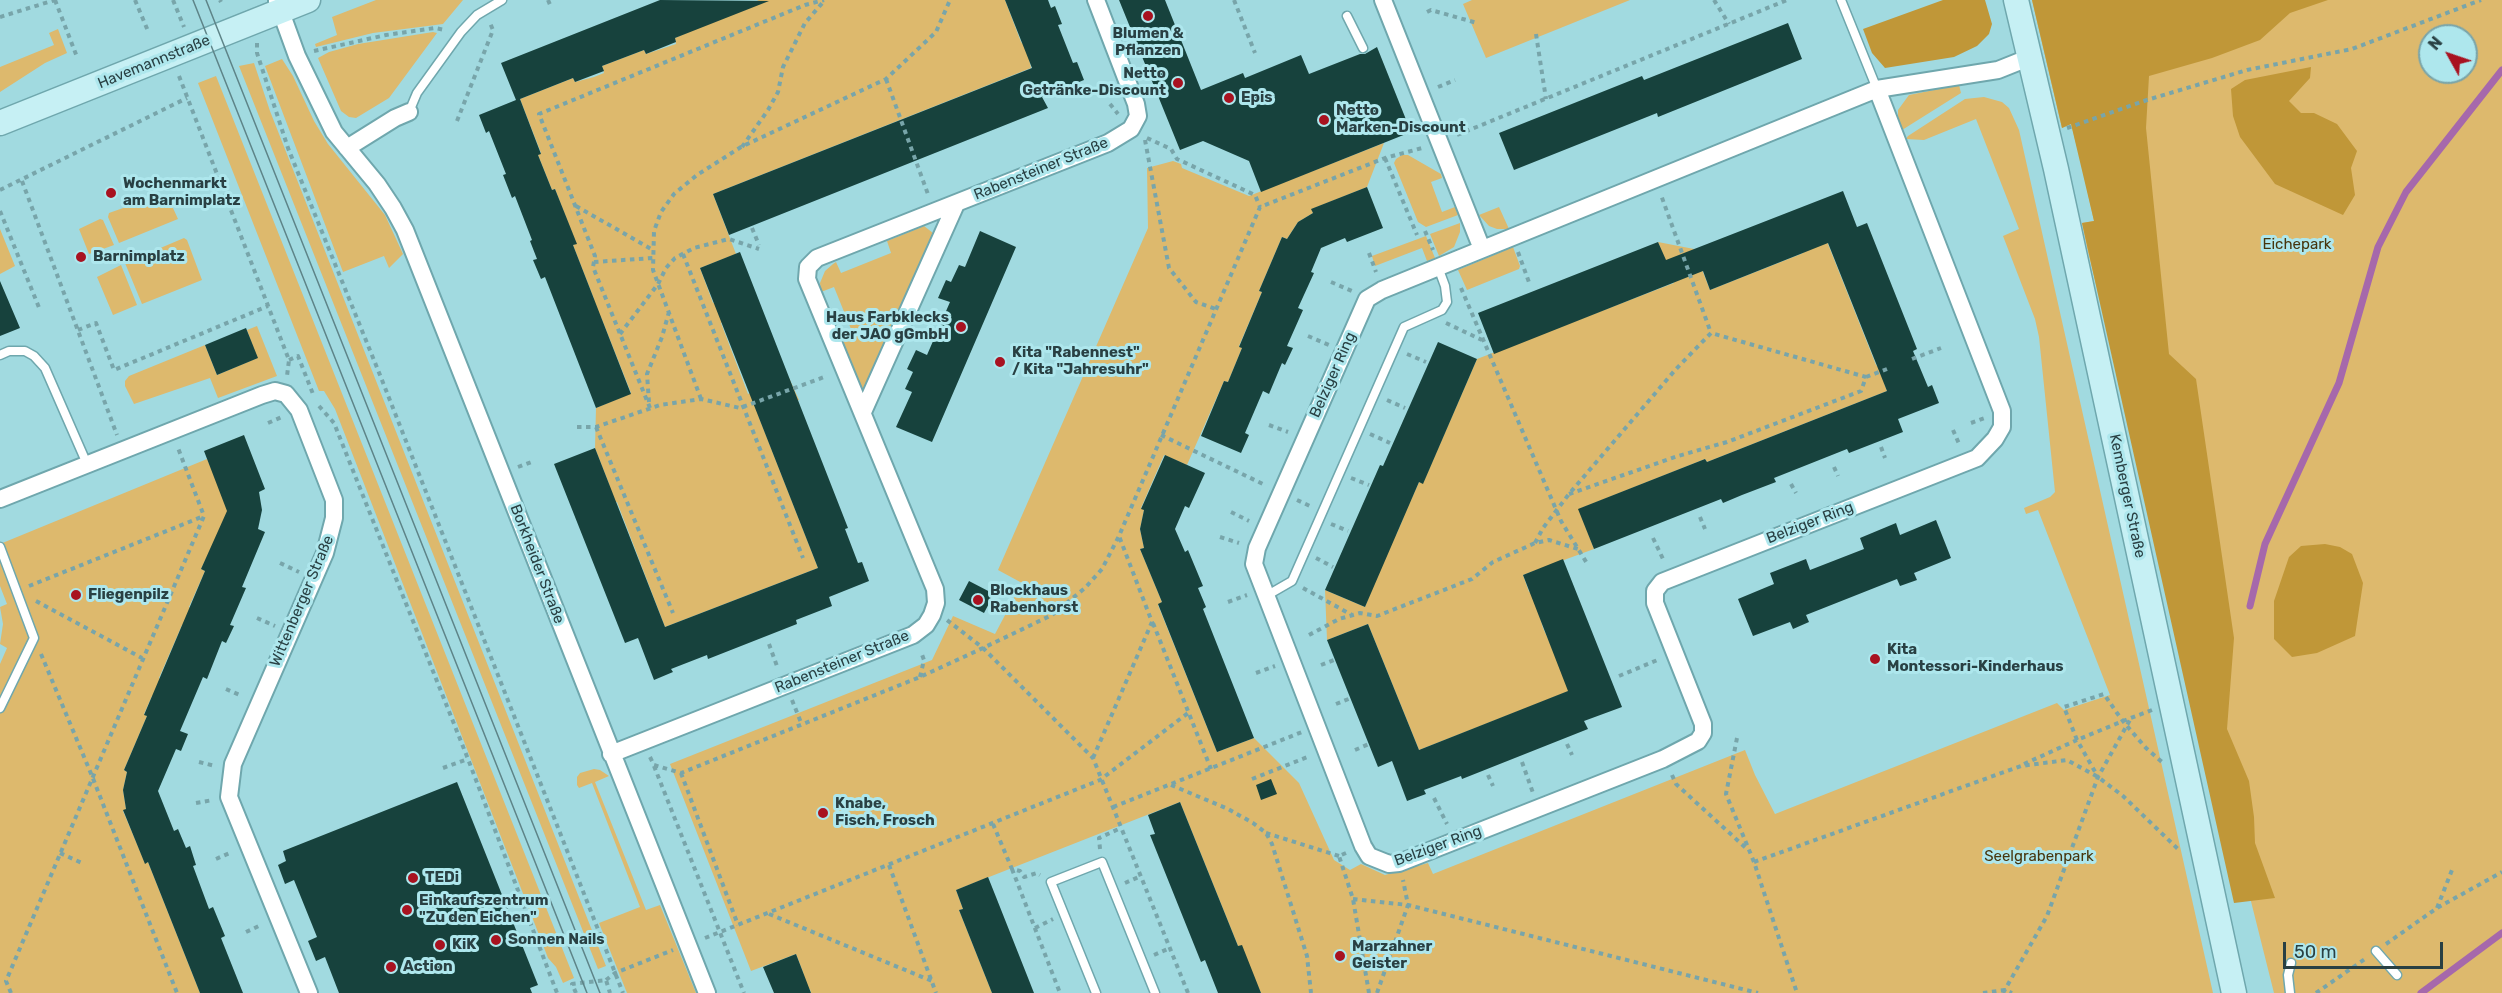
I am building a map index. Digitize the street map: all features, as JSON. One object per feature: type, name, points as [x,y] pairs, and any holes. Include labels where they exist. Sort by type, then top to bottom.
[{"type":"main road","name":"Havemannstraße","points":[[0,123],[279,5],[308,0]]},
{"type":"main road","name":"Kemberger Straße","points":[[2016,0],[2056,169],[2234,993]]},
{"type":"street","name":"Rabensteiner Straße","points":[[611,754],[913,635],[926,625],[933,615],[936,603],[935,589],[807,279],[808,267],[817,258],[935,213],[1122,136],[1134,124],[1138,111],[1096,0]]},
{"type":"street","points":[[1383,0],[1482,249]]},
{"type":"street","points":[[279,5],[305,54],[334,132],[347,148],[395,118],[409,112]]},
{"type":"street","name":"Belziger Ring","points":[[1877,89],[2002,411],[2002,427],[1987,450],[1977,458],[1662,582],[1655,591],[1655,603],[1703,724],[1703,733],[1698,741],[1663,759],[1399,863],[1389,864],[1369,856],[1363,846],[1254,564],[1257,548],[1366,299],[1437,262],[1513,237],[1877,89],[1998,70],[2028,58]]},
{"type":"street","name":"Borkheider Straße","points":[[347,148],[393,208],[405,230],[707,993]]},
{"type":"street","name":"Rabensteiner Straße","points":[[863,412],[956,204]]},
{"type":"street","points":[[0,499],[262,395],[275,391],[286,394]]},
{"type":"street","name":"Wittenberger Straße","points":[[286,394],[303,420],[334,500],[334,518],[325,553],[233,764],[229,797],[254,842],[309,993]]},
{"type":"lane","points":[[409,112],[417,93],[461,32],[477,15],[502,0]]},
{"type":"lane","points":[[1840,0],[1877,89]]},
{"type":"lane","points":[[1347,16],[1363,48]]},
{"type":"lane","points":[[1266,596],[1292,581],[1404,327],[1442,310],[1447,302],[1448,295],[1437,262]]},
{"type":"lane","points":[[0,355],[9,351],[25,351],[34,356],[45,368],[87,464]]},
{"type":"lane","points":[[0,547],[34,638],[0,708]]},
{"type":"lane","points":[[1096,993],[1051,882],[1102,862],[1155,993]]},
{"type":"lane","points":[[2376,951],[2397,975]]},
{"type":"lane","points":[[2290,993],[2288,975],[2291,963]]},
{"type":"path","points":[[0,17],[55,0],[77,57]]},
{"type":"path","points":[[135,0],[148,31]]},
{"type":"path","points":[[173,0],[184,29]]},
{"type":"path","points":[[548,0],[551,7]]},
{"type":"path","points":[[741,147],[778,92],[783,68],[805,23],[825,0]]},
{"type":"path","points":[[650,408],[593,267],[595,256],[539,114],[805,4],[825,0]]},
{"type":"path","points":[[701,399],[653,270],[654,231],[661,212],[674,194],[697,175],[741,147],[886,79],[936,32],[950,0]]},
{"type":"path","points":[[1234,0],[1256,53]]},
{"type":"path","points":[[1714,0],[1729,24]]},
{"type":"path","points":[[654,765],[681,773],[802,725],[920,676],[1052,615],[1085,588],[1102,569],[1119,536],[1260,207],[1385,158],[1439,143],[1787,0]]},
{"type":"path","points":[[2064,129],[2146,100],[2247,70],[2352,49],[2481,0]]},
{"type":"path","points":[[1427,12],[1431,10],[1477,23]]},
{"type":"path","points":[[305,54],[386,35],[435,28],[461,32]]},
{"type":"path","points":[[457,121],[493,30]]},
{"type":"path","points":[[1536,33],[1546,99]]},
{"type":"path","points":[[257,42],[257,53],[288,148],[380,375],[623,993]]},
{"type":"path","points":[[179,76],[289,360],[286,394]]},
{"type":"path","points":[[886,79],[935,213]]},
{"type":"path","points":[[0,190],[187,98]]},
{"type":"path","points":[[1144,137],[1169,268],[1197,302],[1216,309]]},
{"type":"path","points":[[1153,141],[1171,149],[1177,159],[1255,195],[1260,207]]},
{"type":"path","points":[[1385,158],[1417,235]]},
{"type":"path","points":[[1655,179],[1712,333]]},
{"type":"path","points":[[22,181],[123,450]]},
{"type":"path","points":[[575,205],[653,250]]},
{"type":"path","points":[[0,211],[40,310]]},
{"type":"path","points":[[620,334],[658,284],[666,268],[683,254],[729,238],[759,247],[752,228]]},
{"type":"path","points":[[1425,231],[1437,262]]},
{"type":"path","points":[[1513,237],[1530,285]]},
{"type":"path","points":[[683,254],[803,558]]},
{"type":"path","points":[[594,262],[653,258]]},
{"type":"path","points":[[1457,281],[1556,510],[1588,565]]},
{"type":"path","points":[[78,330],[96,322],[114,370],[268,306]]},
{"type":"path","points":[[650,408],[647,374],[669,312]]},
{"type":"path","points":[[1442,322],[1483,340]]},
{"type":"path","points":[[1712,333],[1866,377],[1887,369]]},
{"type":"path","points":[[1534,543],[1569,494],[1676,369],[1712,333]]},
{"type":"path","points":[[1912,359],[1941,348]]},
{"type":"path","points":[[1404,352],[1426,362]]},
{"type":"path","points":[[289,360],[298,356],[316,404],[334,423],[468,759],[557,993]]},
{"type":"path","points":[[577,427],[597,427],[650,408],[701,399],[743,407],[845,370]]},
{"type":"path","points":[[1569,494],[1678,456],[1727,442],[1861,391],[1866,377]]},
{"type":"path","points":[[1384,399],[1405,408]]},
{"type":"path","points":[[597,427],[673,614]]},
{"type":"path","points":[[11,993],[6,981],[204,516],[170,431]]},
{"type":"path","points":[[1369,434],[1390,443]]},
{"type":"path","points":[[1161,435],[1323,512]]},
{"type":"path","points":[[1881,447],[1885,458]]},
{"type":"path","points":[[1834,467],[1838,476]]},
{"type":"path","points":[[1350,477],[1368,485]]},
{"type":"path","points":[[1791,484],[1796,493]]},
{"type":"path","points":[[17,590],[204,516]]},
{"type":"path","points":[[1700,517],[1705,530]]},
{"type":"path","points":[[1330,524],[1348,531]]},
{"type":"path","points":[[1119,536],[1211,769]]},
{"type":"path","points":[[1653,538],[1674,577]]},
{"type":"path","points":[[1309,634],[1352,615],[1360,613],[1377,616],[1472,579],[1493,562],[1534,543],[1549,540],[1579,550]]},
{"type":"path","points":[[1316,558],[1333,567]]},
{"type":"path","points":[[1303,587],[1352,615]]},
{"type":"path","points":[[17,590],[142,658]]},
{"type":"path","points":[[933,615],[946,619],[983,648],[1093,758],[1188,993]]},
{"type":"path","points":[[1093,758],[1152,622]]},
{"type":"path","points":[[913,635],[924,660],[920,676]]},
{"type":"path","points":[[34,638],[92,776],[177,993]]},
{"type":"path","points":[[769,644],[802,725]]},
{"type":"path","points":[[1619,676],[1674,654]]},
{"type":"path","points":[[1321,665],[1334,660]]},
{"type":"path","points":[[2098,777],[2077,740],[2064,707],[2104,694],[2123,722],[2146,748],[2166,765]]},
{"type":"path","points":[[1336,704],[1351,698]]},
{"type":"path","points":[[1754,862],[2021,766],[2077,740],[2152,710]]},
{"type":"path","points":[[575,993],[572,984],[606,980],[615,973],[1100,780],[1188,713]]},
{"type":"path","points":[[2004,991],[2046,916],[2098,777],[2131,718]]},
{"type":"path","points":[[1113,807],[1317,726]]},
{"type":"path","points":[[1737,738],[1726,794],[1754,862],[1797,993]]},
{"type":"path","points":[[644,742],[744,993]]},
{"type":"path","points":[[1355,750],[1369,744]]},
{"type":"path","points":[[1567,744],[1572,755]]},
{"type":"path","points":[[1251,779],[1326,750]]},
{"type":"path","points":[[443,768],[468,759]]},
{"type":"path","points":[[1663,759],[1676,784],[1748,850]]},
{"type":"path","points":[[2021,766],[2067,760],[2098,777],[2123,796],[2188,857]]},
{"type":"path","points":[[1522,762],[1539,809]]},
{"type":"path","points":[[681,773],[738,925]]},
{"type":"path","points":[[1488,775],[1493,786]]},
{"type":"path","points":[[1172,785],[1228,809],[1266,833],[1339,856],[1363,846]]},
{"type":"path","points":[[1434,798],[1445,817],[1454,841]]},
{"type":"path","points":[[993,824],[1060,993]]},
{"type":"path","points":[[1102,862],[1099,838],[1121,828]]},
{"type":"path","points":[[1266,833],[1272,844],[1307,956],[1311,993]]},
{"type":"path","points":[[60,853],[82,863]]},
{"type":"path","points":[[1339,856],[1353,899],[1369,993]]},
{"type":"path","points":[[1377,993],[1408,905],[1399,863]]},
{"type":"path","points":[[889,865],[936,993]]},
{"type":"path","points":[[1012,869],[1020,871],[1024,877],[1037,873],[1051,882]]},
{"type":"path","points":[[2437,908],[2452,870]]},
{"type":"path","points":[[2316,993],[2437,908],[2502,872]]},
{"type":"path","points":[[1353,899],[1408,905],[1758,993]]},
{"type":"path","points":[[768,913],[932,981]]},
{"type":"path","points":[[606,980],[610,993]]},
{"type":"path","points":[[1983,993],[2004,991],[2012,993]]},
{"type":"green space","points":[[376,0],[463,0],[443,24],[373,33],[316,47],[315,44],[337,35],[332,17]]},
{"type":"green space","points":[[759,0],[1005,0],[1021,42],[1035,57],[1029,59],[1031,68],[713,194],[736,254],[700,268],[713,303],[717,302],[725,321],[721,323],[748,394],[789,378],[799,400],[758,415],[818,568],[665,627],[617,502],[612,503],[609,484],[595,448],[596,408],[631,393],[601,317],[598,318],[591,301],[594,299],[573,245],[576,243],[555,189],[552,190],[538,155],[541,153],[520,99],[573,78],[575,82],[594,77],[604,73],[602,66],[644,50],[646,54],[676,44],[675,38]]},
{"type":"green space","points":[[1472,0],[1630,0],[1486,58],[1463,4]]},
{"type":"green space","name":"Eichepark","points":[[2032,0],[2502,0],[2502,993],[2274,993],[2088,252],[2082,223],[2094,221],[2071,124],[2062,128]]},
{"type":"green space","points":[[58,29],[67,53],[45,63],[0,92],[0,67],[54,45],[49,33]]},
{"type":"green space","points":[[437,33],[389,98],[356,118],[349,117],[341,111],[318,58],[329,52],[358,44]]},
{"type":"green space","points":[[282,59],[328,144],[385,215],[403,254],[389,268],[384,256],[343,272],[265,66]]},
{"type":"green space","points":[[254,63],[270,111],[606,966],[598,969],[239,66]]},
{"type":"green space","points":[[216,76],[574,978],[563,983],[556,967],[548,958],[335,409],[324,391],[319,391],[198,83]]},
{"type":"green space","points":[[1959,85],[1961,93],[1902,130],[1898,120],[1898,110],[1909,95]]},
{"type":"green space","name":"Seelgrabenpark","points":[[1984,97],[2002,102],[2009,108],[2019,130],[2213,993],[1261,993],[1238,946],[1180,802],[956,890],[963,909],[959,910],[992,993],[811,993],[810,989],[806,990],[803,972],[796,954],[751,971],[670,764],[932,660],[953,616],[995,634],[1022,583],[998,570],[1148,228],[1147,168],[1173,161],[1181,164],[1182,168],[1249,196],[1384,143],[1367,187],[1312,209],[1313,213],[1298,222],[1287,239],[1282,237],[1259,291],[1262,292],[1239,346],[1242,348],[1228,382],[1224,381],[1187,465],[1164,455],[1141,508],[1144,510],[1140,529],[1144,548],[1140,549],[1162,602],[1158,605],[1217,752],[1254,738],[1299,783],[1334,860],[1350,870],[1361,864],[1385,875],[1428,863],[1433,874],[1745,750],[1775,814],[2057,703],[2064,710],[2110,695],[2038,510],[2026,514],[2024,508],[2050,497],[2055,492],[2039,337],[2035,319],[2003,236],[2019,229],[1976,119],[1924,140],[1906,139],[1965,99]]},
{"type":"green space","points":[[1402,155],[1408,155],[1441,174],[1442,178],[1431,182],[1442,212],[1455,207],[1458,215],[1426,227],[1418,222],[1394,163]]},
{"type":"green space","points":[[160,195],[168,197],[178,219],[119,243],[108,217],[109,213]]},
{"type":"green space","points":[[1499,207],[1509,229],[1489,226],[1479,215]]},
{"type":"green space","points":[[100,219],[103,220],[114,245],[89,254],[79,229]]},
{"type":"green space","points":[[1460,223],[1460,232],[1454,247],[1439,256],[1430,234]]},
{"type":"green space","points":[[924,226],[933,233],[866,387],[862,389],[839,335],[851,329],[834,287],[821,292],[820,283],[825,271],[836,262],[841,273],[891,253],[887,241]]},
{"type":"green space","points":[[0,229],[15,266],[0,274]]},
{"type":"green space","points":[[1426,236],[1435,258],[1427,261],[1422,248],[1375,266],[1372,256]]},
{"type":"green space","points":[[184,238],[187,240],[202,280],[142,304],[125,263]]},
{"type":"green space","points":[[1826,239],[1876,365],[1891,379],[1884,383],[1887,391],[1707,462],[1705,459],[1579,509],[1594,549],[1523,575],[1529,592],[1533,591],[1543,628],[1572,690],[1419,750],[1368,624],[1327,640],[1325,590],[1365,607],[1392,533],[1396,535],[1403,519],[1407,499],[1411,500],[1419,482],[1423,483],[1477,359],[1674,283],[1658,242],[1694,249],[1710,290],[1801,254]]},
{"type":"green space","points":[[1513,247],[1519,269],[1467,290],[1458,270]]},
{"type":"green space","points":[[121,265],[137,305],[113,315],[97,277]]},
{"type":"green space","points":[[257,326],[277,376],[218,398],[210,378],[134,404],[125,386],[125,381],[129,376],[205,345],[217,375],[257,358],[247,330]]},
{"type":"green space","points":[[207,459],[230,509],[201,569],[205,571],[189,607],[192,609],[185,626],[182,625],[159,678],[162,680],[155,697],[152,696],[144,714],[147,716],[124,770],[127,772],[123,790],[126,809],[123,811],[145,863],[148,862],[200,993],[0,993],[0,664],[7,648],[0,644],[3,624],[0,607],[7,604],[0,586],[0,544]]},
{"type":"green space","points":[[594,769],[609,776],[595,782],[646,910],[660,905],[696,993],[627,993],[599,923],[640,907],[592,783],[579,788],[577,785],[577,777],[580,773]]},
{"type":"shaded area","points":[[1943,0],[1985,0],[1992,24],[1989,34],[1977,46],[1954,57],[1885,68],[1872,53],[1863,29]]},
{"type":"shaded area","points":[[2032,0],[2328,0],[2290,13],[2260,40],[2212,58],[2149,76],[2146,128],[2169,354],[2196,379],[2234,638],[2227,729],[2249,781],[2255,843],[2275,898],[2234,903],[2082,223],[2094,221],[2071,124],[2062,128]]},
{"type":"shaded area","points":[[2311,67],[2310,78],[2289,101],[2301,113],[2314,113],[2337,124],[2357,151],[2351,168],[2355,195],[2343,215],[2275,184],[2240,137],[2233,116],[2231,89],[2245,80]]},
{"type":"shaded area","points":[[2325,544],[2340,547],[2352,554],[2363,583],[2355,636],[2317,653],[2292,657],[2274,639],[2274,601],[2289,557],[2301,546]]},
{"type":"building","points":[[660,0],[769,1],[675,38],[676,42],[646,54],[644,50],[602,66],[604,71],[575,82],[573,78],[520,99],[541,154],[538,155],[552,190],[555,189],[577,244],[573,245],[631,394],[596,408],[545,277],[541,279],[533,260],[537,259],[530,241],[532,240],[515,196],[512,198],[503,175],[506,174],[489,131],[486,133],[479,115],[516,100],[501,63]]},
{"type":"building","points":[[1005,0],[1048,0],[1051,8],[1055,6],[1062,24],[1058,25],[1073,63],[1077,62],[1084,80],[1042,97],[1048,108],[729,235],[713,194],[1032,68]]},
{"type":"building","points":[[1119,0],[1165,0],[1201,90],[1243,73],[1245,78],[1301,55],[1309,74],[1365,54],[1377,47],[1411,132],[1261,192],[1249,161],[1203,141],[1180,150]]},
{"type":"building","points":[[1788,23],[1802,59],[1658,117],[1657,113],[1514,170],[1499,133],[1642,76],[1644,80]]},
{"type":"building","points":[[1367,187],[1383,228],[1347,242],[1345,238],[1321,248],[1311,272],[1314,273],[1298,308],[1303,310],[1287,346],[1293,348],[1285,365],[1282,363],[1269,394],[1263,391],[1245,433],[1249,435],[1241,453],[1201,436],[1224,381],[1228,382],[1242,348],[1239,347],[1262,292],[1259,291],[1282,237],[1287,239],[1298,222],[1313,213],[1311,209]]},
{"type":"building","points":[[1843,191],[1857,227],[1867,223],[1917,349],[1913,351],[1928,387],[1932,385],[1939,403],[1898,419],[1903,432],[1849,453],[1847,449],[1774,478],[1776,482],[1723,503],[1721,499],[1594,549],[1578,509],[1705,459],[1707,462],[1887,391],[1828,243],[1710,290],[1703,271],[1494,354],[1478,313],[1658,242],[1666,260]]},
{"type":"building","name":"Haus Farbklecks der JAO gGmbH","points":[[980,231],[1016,247],[932,442],[896,427],[912,392],[905,389],[913,372],[907,369],[916,350],[927,355],[950,302],[938,298],[946,280],[951,282],[959,265],[965,267]]},
{"type":"building","points":[[740,252],[848,528],[845,529],[858,563],[862,562],[869,581],[829,597],[832,606],[796,620],[797,624],[708,659],[707,655],[671,669],[673,672],[654,680],[638,638],[625,643],[554,464],[595,448],[665,627],[818,568],[700,268]]},
{"type":"building","points":[[0,281],[20,328],[0,336]]},
{"type":"building","points":[[246,328],[258,358],[217,375],[205,345]]},
{"type":"building","points":[[1438,342],[1477,359],[1423,484],[1419,482],[1365,607],[1325,590]]},
{"type":"building","points":[[244,435],[265,489],[259,492],[262,510],[258,529],[265,532],[242,587],[246,588],[230,625],[234,626],[226,643],[222,641],[207,679],[203,677],[180,731],[188,734],[181,751],[176,749],[158,791],[174,831],[178,829],[186,848],[190,846],[196,865],[193,866],[209,909],[213,907],[225,936],[221,938],[243,993],[200,993],[148,862],[145,864],[123,810],[126,809],[123,790],[127,772],[124,770],[147,716],[144,715],[205,571],[201,569],[227,511],[204,451]]},
{"type":"building","points":[[1165,455],[1205,473],[1189,508],[1185,506],[1175,529],[1185,552],[1188,550],[1203,586],[1198,588],[1206,607],[1203,609],[1254,738],[1217,752],[1158,604],[1162,602],[1140,549],[1144,548],[1140,529],[1144,510],[1141,509]]},
{"type":"building","points":[[1936,520],[1951,558],[1914,573],[1917,580],[1900,586],[1897,579],[1806,615],[1809,622],[1793,629],[1790,622],[1753,636],[1738,599],[1774,584],[1770,573],[1806,559],[1810,570],[1864,549],[1860,538],[1896,523],[1900,535]]},
{"type":"building","points":[[1563,559],[1622,707],[1584,721],[1588,729],[1462,779],[1461,776],[1424,790],[1426,794],[1407,801],[1392,761],[1378,767],[1327,640],[1368,624],[1419,750],[1568,691],[1523,575]]},
{"type":"building","points":[[969,581],[994,594],[984,613],[959,600]]},
{"type":"building","points":[[1271,779],[1277,794],[1261,800],[1256,785]]},
{"type":"building","name":"Einkaufszentrum \"Zu den Eichen\"","points":[[457,782],[538,985],[530,988],[532,993],[339,993],[325,957],[316,961],[308,941],[317,937],[294,880],[285,884],[278,865],[286,861],[283,851]]},
{"type":"building","points":[[1180,802],[1238,946],[1242,945],[1261,993],[1218,993],[1205,960],[1201,962],[1150,835],[1155,834],[1148,815]]},
{"type":"building","points":[[988,877],[1034,993],[992,993],[959,910],[963,909],[956,890]]},
{"type":"building","points":[[796,954],[811,993],[774,993],[763,967]]},
{"type":"waterway","points":[[2250,606],[2265,544],[2339,383],[2378,247],[2406,192],[2502,70]]},
{"type":"waterway","points":[[2421,993],[2502,933]]},
{"type":"tram line","points":[[193,0],[587,993]]},
{"type":"tram line","points":[[206,0],[600,993]]},
{"type":"place","name":"Blumen & Pflanzen","points":[[1148,16]]},
{"type":"place","name":"Netto Getränke-Discount","points":[[1178,83]]},
{"type":"place","name":"Epis","points":[[1229,98]]},
{"type":"place","name":"Netto Marken-Discount","points":[[1324,120]]},
{"type":"place","name":"Wochenmarkt am Barnimplatz","points":[[111,193]]},
{"type":"place","name":"Barnimplatz","points":[[81,257]]},
{"type":"place","name":"Haus Farbklecks der JAO gGmbH","points":[[961,327]]},
{"type":"place","name":"Kita \"Rabennest\" / Kita \"Jahresuhr\"","points":[[1000,362]]},
{"type":"place","name":"Fliegenpilz","points":[[76,595]]},
{"type":"place","name":"Blockhaus Rabenhorst","points":[[978,600]]},
{"type":"place","name":"Kita Montessori-Kinderhaus","points":[[1875,659]]},
{"type":"place","name":"Knabe, Fisch, Frosch","points":[[823,813]]},
{"type":"place","name":"TEDi","points":[[413,878]]},
{"type":"place","name":"Einkaufszentrum \"Zu den Eichen\"","points":[[407,910]]},
{"type":"place","name":"Sonnen Nails","points":[[496,940]]},
{"type":"place","name":"KiK","points":[[440,945]]},
{"type":"place","name":"Marzahner Geister","points":[[1340,956]]},
{"type":"place","name":"Action","points":[[391,967]]}]
